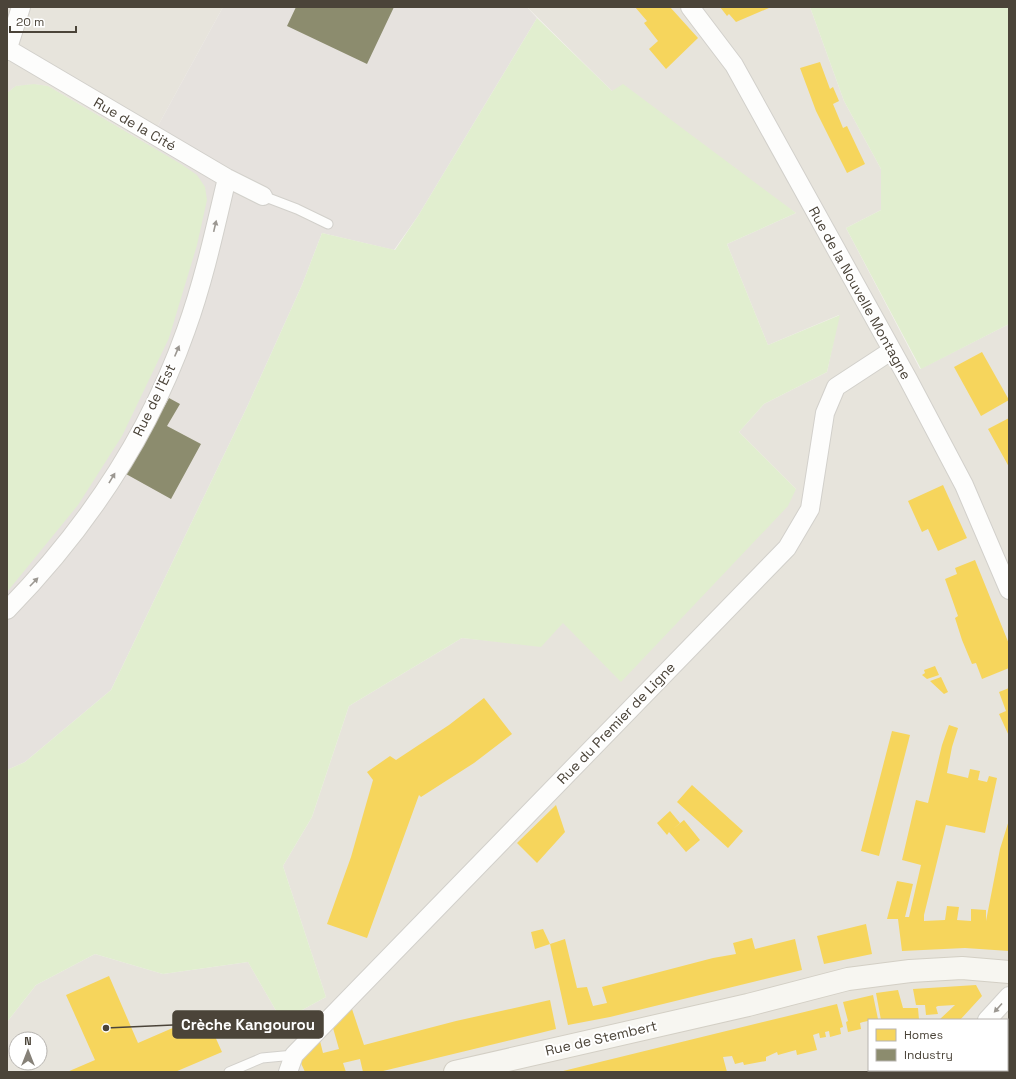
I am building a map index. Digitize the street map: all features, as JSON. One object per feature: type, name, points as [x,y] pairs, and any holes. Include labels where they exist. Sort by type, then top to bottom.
[{"type":"street","name":"Rue de la Cité","points":[[21,7],[7,50],[227,178],[263,196]]},
{"type":"street","name":"Rue de la Nouvelle Montagne","points":[[690,7],[734,65],[891,351],[908,379],[964,485],[1009,590]]},
{"type":"street","name":"Rue de l'Est","points":[[7,610],[38,578],[99,500],[150,414],[186,330],[209,253],[227,178]]},
{"type":"street","name":"Rue du Premier de Ligne","points":[[288,1072],[294,1055],[787,548],[810,509],[825,413],[836,387],[891,351]]},
{"type":"street","name":"Rue de Stembert","points":[[455,1072],[503,1067],[848,980],[910,971],[962,968],[1009,972]]},
{"type":"street","points":[[988,1019],[1009,996]]},
{"type":"lane","points":[[263,196],[297,209],[328,224]]},
{"type":"lane","points":[[229,1072],[262,1058],[294,1055]]},
{"type":"shaded area","points":[[7,7],[223,7],[148,144],[48,86],[34,84],[16,86],[7,93]]},
{"type":"shaded area","points":[[223,7],[527,7],[537,18],[418,216],[394,250],[322,233],[302,285],[247,407],[111,690],[25,762],[7,770],[7,93],[16,86],[34,84],[48,86],[148,144]]},
{"type":"shaded area","points":[[527,7],[810,7],[844,101],[881,169],[881,210],[846,228],[920,369],[1009,324],[1009,1072],[7,1072],[7,1022],[36,985],[95,954],[163,974],[248,962],[282,1021],[326,997],[283,866],[312,817],[349,706],[462,638],[541,646],[563,622],[796,489],[739,432],[764,404],[827,372],[839,315],[768,345],[727,244],[796,213],[612,91]]},
{"type":"green space","points":[[810,7],[1009,7],[1009,324],[921,369],[846,228],[881,210],[881,169],[844,101]]},
{"type":"green space","points":[[537,18],[612,91],[623,84],[796,213],[727,244],[768,345],[840,315],[827,372],[764,404],[739,432],[796,489],[788,506],[621,682],[563,623],[541,647],[462,638],[349,706],[312,817],[283,866],[326,997],[282,1021],[248,962],[163,974],[95,954],[36,985],[7,1022],[7,770],[25,762],[111,690],[247,407],[302,285],[322,233],[395,250],[418,216]]},
{"type":"green space","points":[[34,84],[48,86],[181,164],[197,175],[205,187],[207,200],[197,245],[169,338],[122,436],[78,505],[7,592],[7,93],[16,86]]},
{"type":"building: Homes","points":[[635,7],[670,7],[698,38],[666,69],[649,49],[658,41],[644,23],[647,21]]},
{"type":"building: Homes","points":[[720,7],[769,8],[736,22],[729,14],[727,16]]},
{"type":"building: Homes","points":[[820,62],[830,89],[833,87],[839,101],[833,104],[843,128],[847,126],[865,164],[847,173],[816,111],[800,68]]},
{"type":"building: Homes","points":[[982,352],[1009,400],[981,416],[954,367]]},
{"type":"building: Homes","points":[[1009,418],[1009,467],[988,429]]},
{"type":"building: Homes","points":[[943,485],[967,538],[938,551],[928,529],[922,532],[908,501]]},
{"type":"building: Homes","points":[[975,560],[1009,644],[1009,668],[982,679],[976,663],[972,664],[962,640],[955,618],[958,616],[945,579],[957,574],[955,568]]},
{"type":"building: Homes","points":[[935,666],[939,675],[927,679],[922,675],[925,673],[924,670]]},
{"type":"building: Homes","points":[[941,677],[948,692],[944,694],[930,681]]},
{"type":"building: Homes","points":[[1009,688],[1009,736],[999,714],[1006,711],[999,692]]},
{"type":"building: Homes","points":[[484,698],[512,734],[474,763],[421,797],[419,795],[367,938],[327,924],[351,857],[373,780],[367,772],[390,756],[396,760],[449,725]]},
{"type":"building: Homes","points":[[949,725],[958,728],[952,747],[947,773],[968,778],[970,769],[980,771],[978,780],[987,782],[989,776],[997,778],[985,833],[946,825],[924,915],[924,921],[945,920],[947,906],[959,907],[957,920],[971,921],[971,909],[986,910],[986,921],[1000,849],[1009,820],[1009,951],[965,948],[902,951],[898,919],[887,919],[897,881],[913,884],[905,917],[909,917],[921,865],[902,860],[916,800],[928,803],[942,745]]},
{"type":"building: Homes","points":[[892,731],[910,735],[879,856],[861,851]]},
{"type":"building: Homes","points":[[692,785],[743,831],[728,848],[677,802]]},
{"type":"building: Homes","points":[[556,805],[565,832],[537,863],[517,843]]},
{"type":"building: Homes","points":[[670,811],[680,823],[673,829],[684,820],[700,840],[686,852],[669,832],[667,835],[657,823]]},
{"type":"building: Homes","points":[[866,924],[872,954],[824,964],[817,936]]},
{"type":"building: Homes","points":[[543,929],[550,944],[535,949],[531,932]]},
{"type":"building: Homes","points":[[752,938],[755,949],[795,939],[802,970],[610,1017],[568,1025],[550,944],[565,939],[577,988],[587,987],[593,1006],[607,1003],[602,987],[713,958],[736,954],[733,943]]},
{"type":"building: Homes","points":[[109,976],[138,1043],[205,1014],[222,1052],[175,1072],[67,1072],[95,1060],[66,995]]},
{"type":"building: Homes","points":[[976,985],[982,996],[961,1019],[940,1019],[955,1005],[938,1006],[936,1007],[938,1014],[926,1015],[925,1005],[916,1005],[913,989]]},
{"type":"building: Homes","points":[[898,990],[903,1008],[918,1008],[919,1019],[881,1019],[876,993]]},
{"type":"building: Homes","points":[[873,995],[878,1019],[868,1019],[868,1021],[860,1023],[861,1029],[848,1032],[846,1022],[848,1021],[843,1002]]},
{"type":"building: Homes","points":[[550,1000],[556,1029],[540,1033],[379,1072],[363,1072],[360,1059],[343,1063],[346,1072],[305,1072],[300,1061],[320,1041],[323,1053],[339,1049],[333,1028],[352,1009],[364,1045],[456,1021]]},
{"type":"building: Homes","points":[[837,1004],[843,1027],[840,1028],[841,1034],[830,1037],[829,1031],[825,1032],[826,1037],[820,1038],[819,1033],[813,1035],[817,1050],[797,1055],[796,1050],[778,1055],[777,1052],[766,1057],[766,1061],[744,1065],[743,1062],[735,1064],[732,1056],[723,1057],[727,1072],[559,1072]]},
{"type":"building: Homes","points":[[1009,1025],[1009,1072],[966,1072],[1008,1071]]},
{"type":"building: Homes","points":[[878,1071],[915,1071],[914,1072],[877,1072]]},
{"type":"building: Industry","points":[[296,7],[394,7],[367,64],[287,26]]},
{"type":"building: Industry","points":[[169,398],[180,404],[167,426],[201,444],[171,499],[126,474]]},
{"type":"place","name":"Crèche Kangourou","points":[[106,1028]]}]
